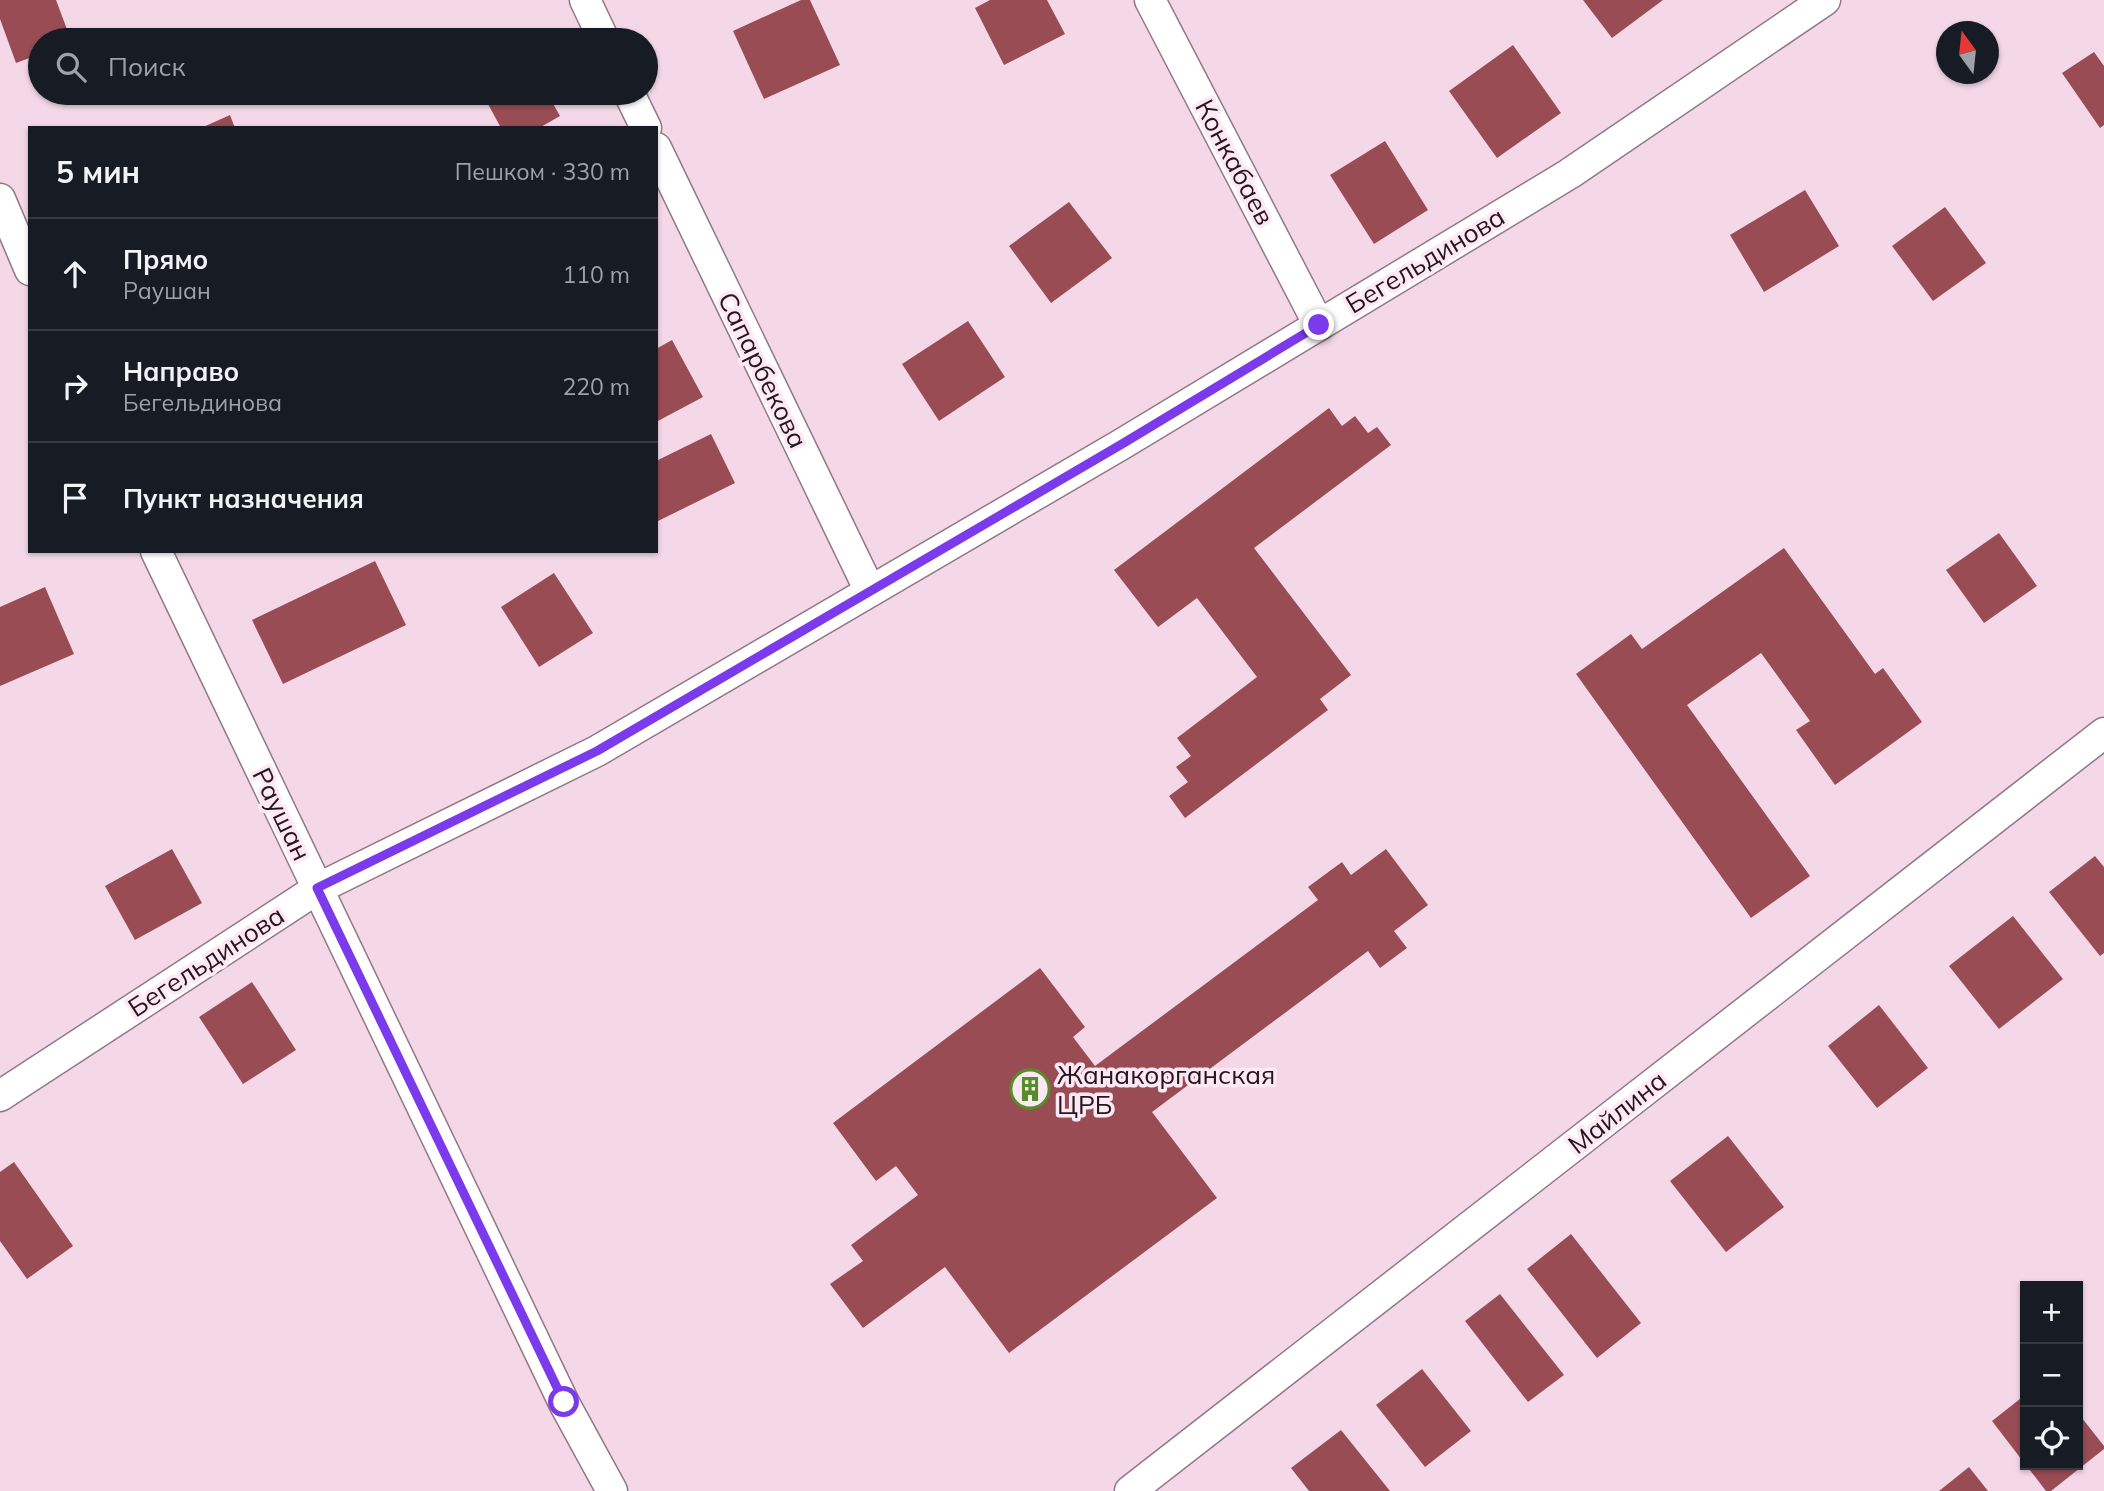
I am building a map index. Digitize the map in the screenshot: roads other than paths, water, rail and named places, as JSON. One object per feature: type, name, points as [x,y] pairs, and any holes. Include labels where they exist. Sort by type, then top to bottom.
[{"type":"street","points":[[585,0],[598,28]]},
{"type":"street","name":"Конкабаев","points":[[1150,0],[1319,325]]},
{"type":"street","name":"Бегельдинова","points":[[0,1096],[317,888],[597,751],[1319,325],[1569,173],[1825,0]]},
{"type":"street","points":[[635,105],[645,126]]},
{"type":"street","name":"Сапарбекова","points":[[658,152],[870,591]]},
{"type":"street","points":[[0,199],[28,265]]},
{"type":"street","name":"Раушан","points":[[157,553],[558,1390],[612,1491]]},
{"type":"street","name":"Майлина","points":[[1130,1491],[2104,733]]},
{"type":"place","name":"Жанакорганская ЦРБ","points":[[1030,1089]]}]
